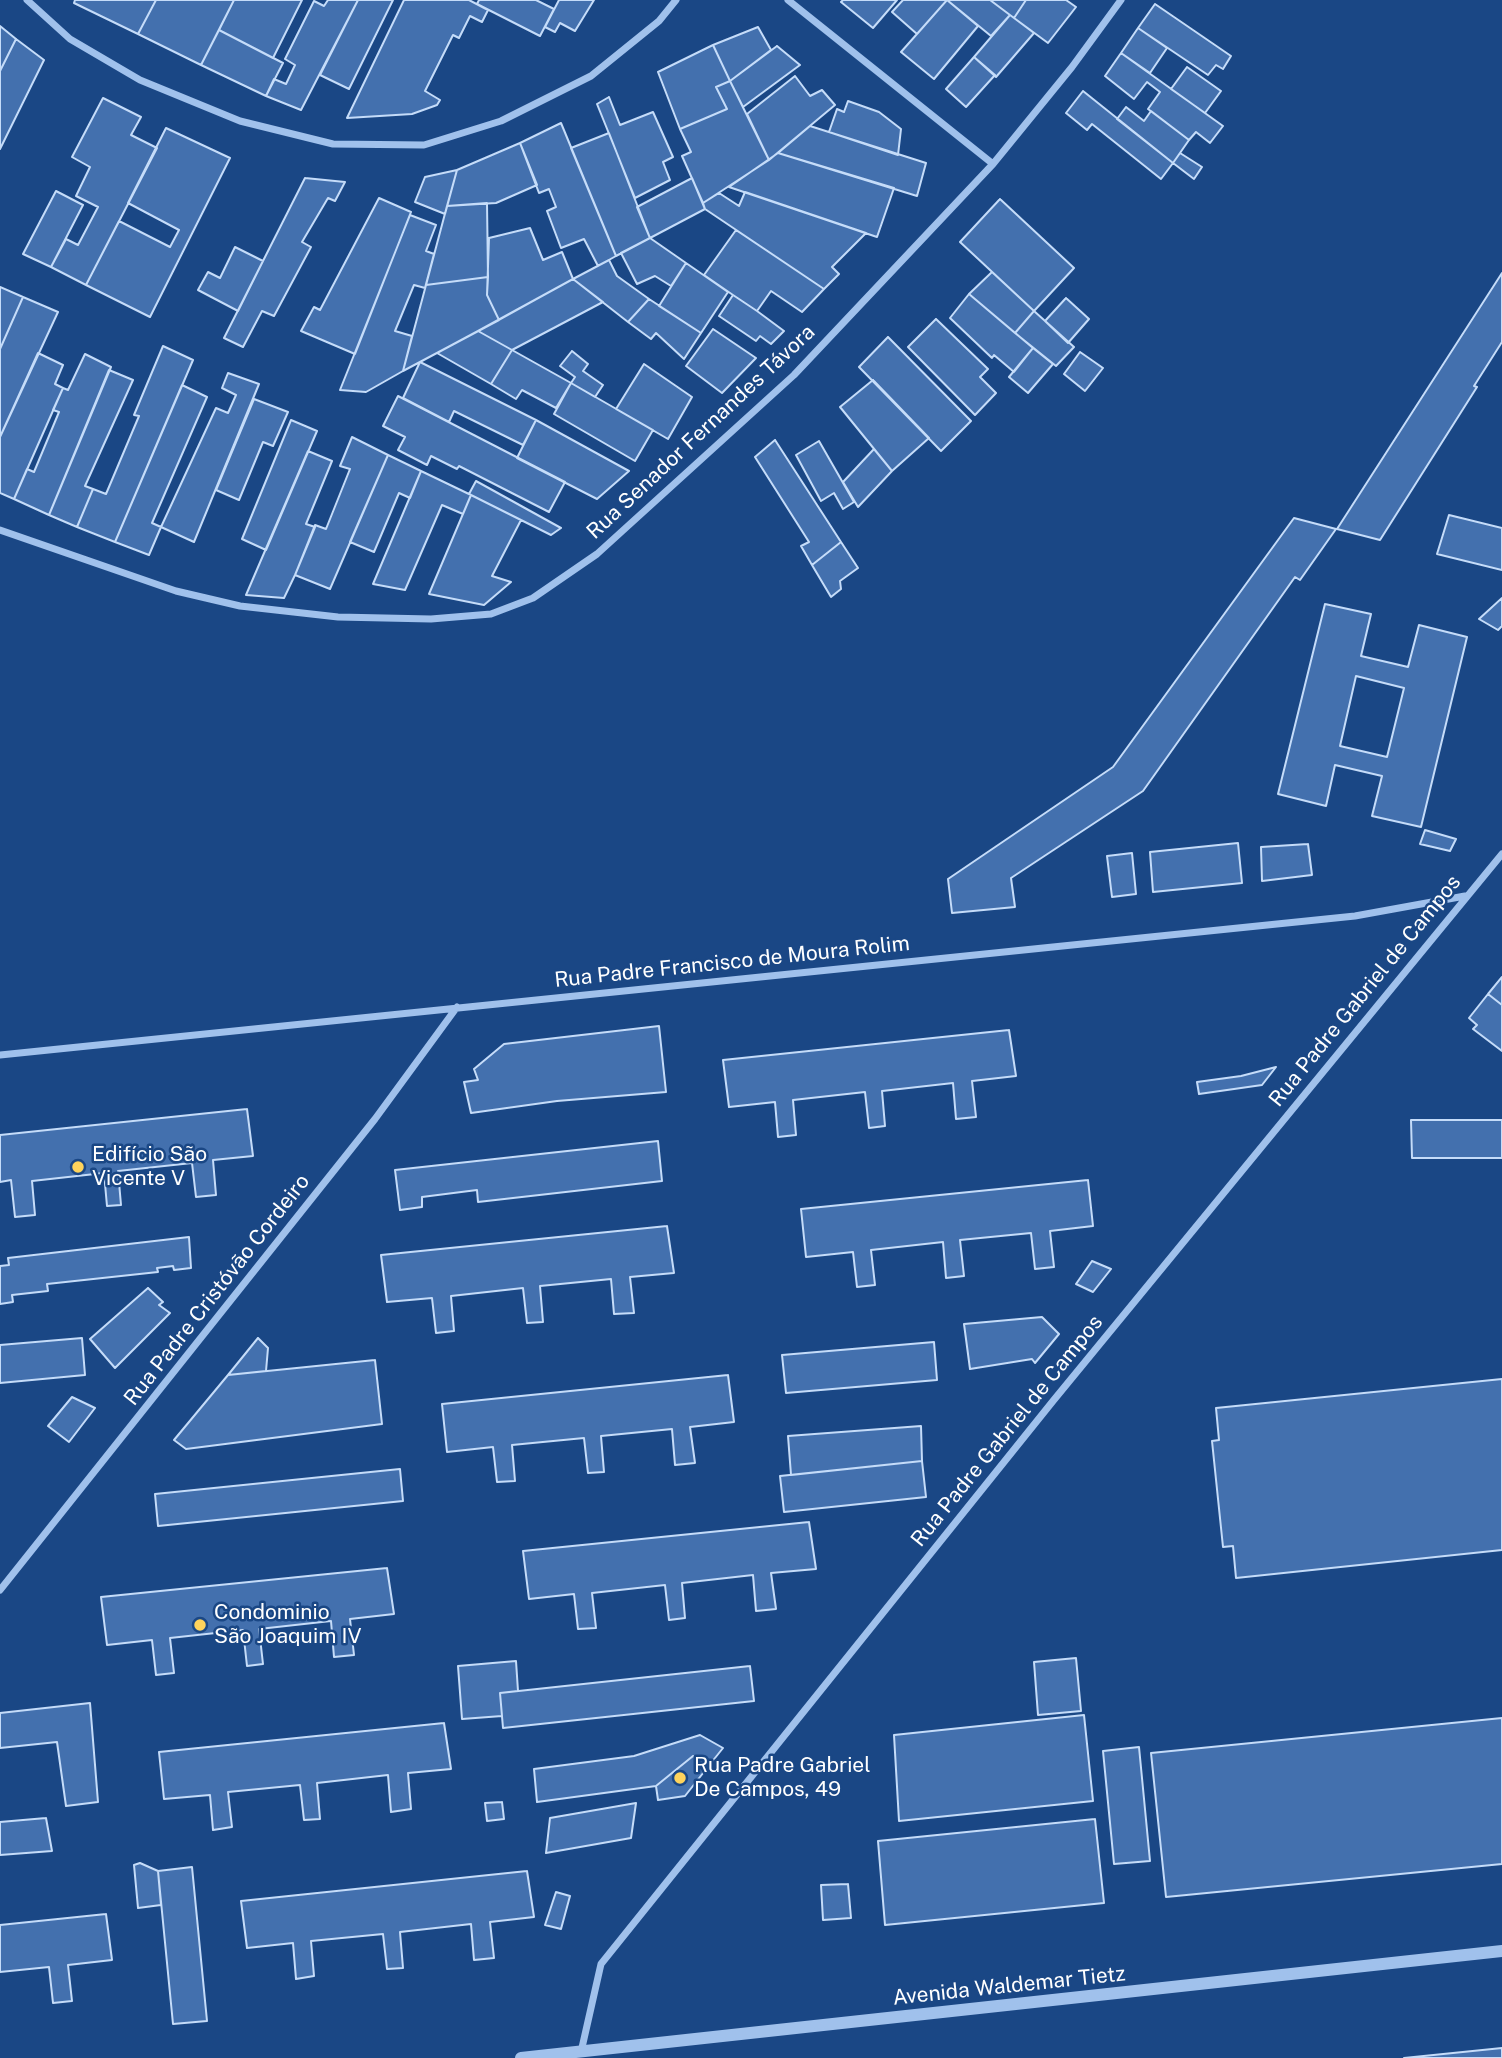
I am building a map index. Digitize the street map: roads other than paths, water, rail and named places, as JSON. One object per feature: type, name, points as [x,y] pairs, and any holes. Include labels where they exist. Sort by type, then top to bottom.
[{"type":"street","points":[[27,0],[70,39],[140,80],[240,121],[333,144],[398,145],[424,145],[501,121],[591,76],[659,21],[676,0]]},
{"type":"street","points":[[788,0],[993,164]]},
{"type":"street","name":"Rua Senador Fernandes Távora","points":[[0,530],[176,591],[240,606],[338,617],[430,619],[491,614],[533,598],[597,554],[794,375],[993,164],[1072,67],[1121,0]]},
{"type":"street","name":"Rua Padre Gabriel de Campos","points":[[581,2052],[601,1964],[1062,1391],[1502,854]]},
{"type":"street","name":"Rua Padre Francisco de Moura Rolim","points":[[0,1055],[1354,916],[1466,896]]},
{"type":"street","name":"Rua Padre Cristóvão Cordeiro","points":[[0,1590],[375,1119],[457,1007]]},
{"type":"street","name":"Avenida Waldemar Tietz","points":[[521,2058],[1502,1951]]},
{"type":"place","name":"Edifício São Vicente V","points":[[78,1167]]},
{"type":"place","name":"Condominio São Joaquim IV","points":[[200,1625]]},
{"type":"place","name":"Rua Padre Gabriel De Campos, 49","points":[[680,1778]]}]
